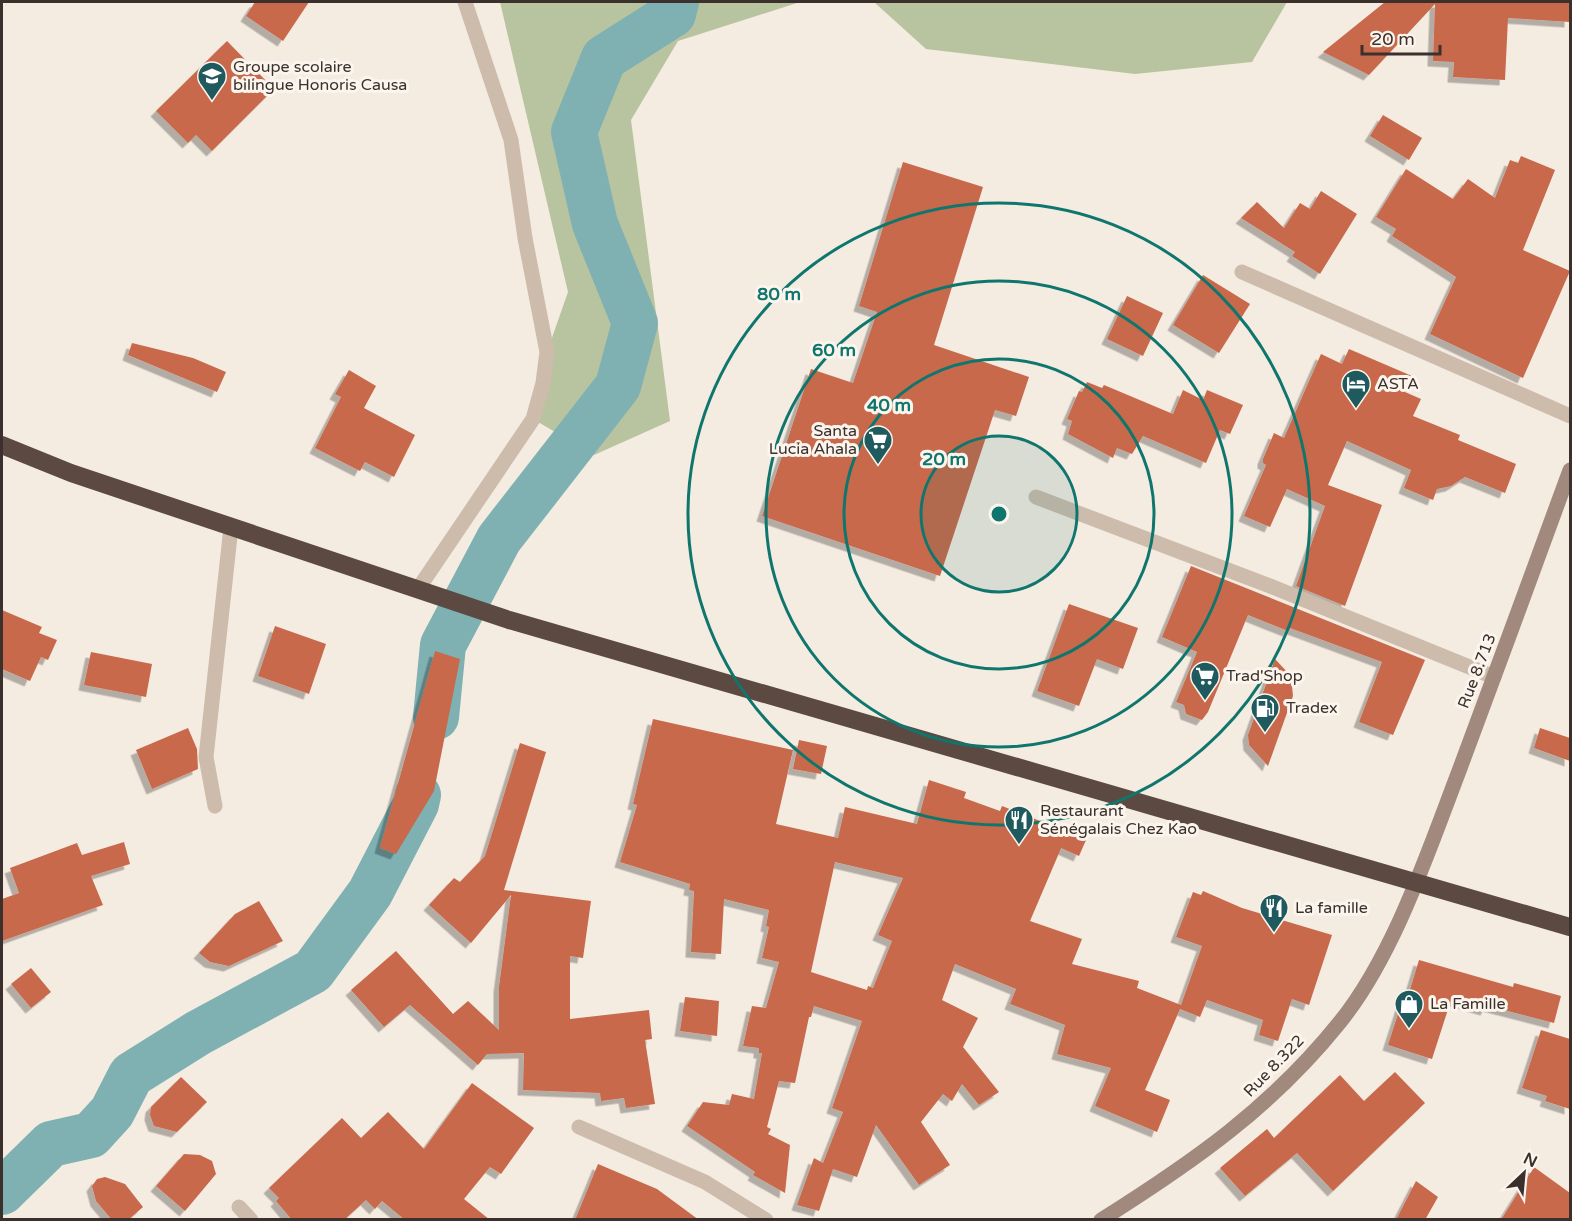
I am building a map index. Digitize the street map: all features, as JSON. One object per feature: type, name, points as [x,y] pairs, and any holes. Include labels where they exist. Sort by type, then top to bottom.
[{"type":"highway","points":[[2,445],[71,473],[575,640],[1570,927]]},
{"type":"main road","name":"Rue 8.713","points":[[1416,884],[1570,470]]},
{"type":"main road","name":"Rue 8.322","points":[[1101,1220],[1166,1179],[1271,1098],[1340,1022],[1369,979],[1416,884]]},
{"type":"street","points":[[418,589],[533,419],[543,383],[547,352],[525,238],[511,140],[465,2]]},
{"type":"street","points":[[1242,272],[1570,416]]},
{"type":"street","points":[[1036,497],[1270,586],[1494,677]]},
{"type":"street","points":[[215,806],[206,757],[231,527]]},
{"type":"street","points":[[579,1126],[705,1182],[766,1220]]},
{"type":"street","points":[[239,1207],[251,1220]]},
{"type":"green space","points":[[500,2],[800,2],[678,41],[631,120],[670,421],[594,455],[533,419],[547,352],[568,292]]},
{"type":"green space","points":[[874,2],[1287,2],[1252,62],[1135,74],[926,49]]},
{"type":"building","points":[[255,2],[309,2],[283,41],[246,16]]},
{"type":"building","points":[[1385,2],[1570,2],[1570,22],[1508,18],[1505,80],[1453,77],[1454,62],[1433,61],[1435,4],[1369,75],[1323,52]]},
{"type":"building","points":[[227,41],[274,89],[212,151],[196,135],[188,143],[156,111]]},
{"type":"building","points":[[1383,115],[1422,138],[1409,160],[1370,136]]},
{"type":"building","points":[[1521,156],[1555,170],[1523,250],[1570,271],[1523,378],[1430,334],[1456,277],[1392,236],[1396,229],[1376,217],[1406,169],[1453,199],[1468,179],[1495,198],[1510,160],[1518,163]]},
{"type":"building","name":"Santa Lucia Ahala","points":[[903,162],[983,187],[934,345],[1029,377],[1016,416],[995,410],[940,576],[762,516],[811,369],[853,383],[877,312],[859,306]]},
{"type":"building","points":[[1321,191],[1357,214],[1320,274],[1292,256],[1295,252],[1241,218],[1257,202],[1284,228],[1300,203],[1310,209]]},
{"type":"building","points":[[1203,275],[1250,304],[1219,353],[1173,325]]},
{"type":"building","points":[[1127,296],[1163,313],[1143,356],[1107,339]]},
{"type":"building","points":[[132,343],[193,358],[226,372],[217,392],[128,355]]},
{"type":"building","points":[[1349,349],[1412,376],[1405,392],[1421,399],[1413,416],[1460,435],[1458,440],[1516,464],[1505,493],[1465,477],[1451,486],[1437,489],[1433,500],[1404,488],[1411,470],[1347,441],[1328,485],[1382,505],[1345,606],[1296,586],[1325,506],[1287,489],[1270,527],[1244,516],[1266,465],[1263,459],[1274,433],[1284,438],[1321,354],[1342,364]]},
{"type":"building","points":[[349,370],[376,386],[364,408],[415,435],[394,477],[365,462],[360,471],[315,448],[341,397],[335,394]]},
{"type":"building","points":[[1087,382],[1102,388],[1104,385],[1173,414],[1183,390],[1203,400],[1207,390],[1243,405],[1230,434],[1220,430],[1206,463],[1143,436],[1132,454],[1117,448],[1113,458],[1068,434],[1072,421],[1067,419],[1079,391],[1082,392]]},
{"type":"building","points":[[1191,566],[1425,660],[1393,735],[1359,722],[1382,662],[1290,628],[1288,631],[1248,615],[1208,712],[1202,720],[1186,714],[1184,705],[1176,702],[1197,652],[1162,637]]},
{"type":"building","points":[[1069,604],[1138,628],[1123,669],[1097,659],[1079,706],[1037,691]]},
{"type":"building","points":[[2,610],[42,627],[39,633],[57,640],[48,660],[41,657],[30,681],[2,669]]},
{"type":"building","points":[[275,626],[326,644],[309,694],[258,676]]},
{"type":"building","points":[[435,651],[460,659],[434,791],[396,854],[380,848]]},
{"type":"building","points":[[91,652],[152,664],[146,697],[84,685]]},
{"type":"building","points":[[1275,659],[1291,676],[1293,696],[1268,766],[1249,745],[1248,735]]},
{"type":"building","points":[[653,719],[793,750],[776,824],[838,838],[845,807],[917,824],[929,780],[966,792],[964,798],[1000,811],[1002,806],[1068,832],[1030,921],[1082,939],[1072,964],[1139,981],[1137,988],[1181,1005],[1202,946],[1176,937],[1193,892],[1201,895],[1203,891],[1242,908],[1332,935],[1309,1005],[1292,999],[1278,1041],[1259,1035],[1263,1020],[1207,1000],[1200,1017],[1180,1009],[1145,1090],[1170,1100],[1157,1132],[1095,1106],[1111,1068],[1057,1054],[1065,1025],[1010,1004],[1016,989],[955,964],[942,1000],[978,1018],[963,1047],[999,1092],[979,1105],[962,1084],[952,1101],[943,1094],[921,1122],[950,1165],[919,1185],[876,1125],[857,1177],[833,1169],[819,1211],[797,1205],[814,1158],[823,1163],[843,1112],[832,1108],[862,1021],[814,1006],[811,1017],[809,1017],[795,1083],[779,1081],[767,1127],[771,1129],[768,1134],[790,1145],[785,1193],[753,1175],[755,1172],[687,1126],[703,1102],[729,1105],[732,1094],[754,1099],[762,1053],[759,1053],[759,1048],[743,1046],[752,1006],[766,1008],[779,962],[762,958],[769,927],[766,926],[769,910],[724,899],[721,954],[691,952],[694,891],[689,890],[690,884],[620,862],[637,805],[633,804]],"holes":[[[835,862],[903,878],[878,935],[892,941],[873,988],[868,986],[867,990],[811,972]]]},
{"type":"building","points":[[188,728],[197,749],[198,769],[152,789],[136,750]]},
{"type":"building","points":[[1540,728],[1570,738],[1570,761],[1534,748]]},
{"type":"building","points":[[799,740],[827,746],[821,774],[793,769]]},
{"type":"building","points":[[520,743],[546,752],[504,890],[591,901],[583,958],[570,956],[570,1019],[649,1010],[652,1039],[645,1040],[655,1104],[626,1108],[624,1098],[601,1101],[600,1093],[523,1090],[524,1053],[487,1054],[478,1065],[410,1005],[384,1027],[351,990],[396,951],[453,1014],[468,1001],[499,1030],[499,987],[511,895],[471,943],[429,905],[454,878],[460,882],[485,856]]},
{"type":"building","points":[[1071,824],[1090,831],[1079,856],[1061,848]]},
{"type":"building","points":[[124,842],[130,864],[91,876],[103,905],[2,941],[2,899],[19,893],[10,868],[77,843],[82,855]]},
{"type":"building","points":[[259,901],[283,941],[229,966],[210,962],[199,953],[235,914]]},
{"type":"building","points":[[1419,960],[1513,987],[1514,983],[1561,996],[1554,1023],[1488,1006],[1486,1010],[1451,1000],[1432,1059],[1388,1045],[1405,992],[1409,993]]},
{"type":"building","points":[[31,968],[51,992],[31,1008],[11,984]]},
{"type":"building","points":[[685,997],[719,1001],[717,1036],[680,1031]]},
{"type":"building","points":[[1541,1030],[1570,1039],[1570,1109],[1545,1101],[1547,1096],[1522,1088]]},
{"type":"building","points":[[1395,1072],[1425,1103],[1333,1191],[1297,1153],[1245,1196],[1220,1168],[1267,1129],[1274,1138],[1340,1075],[1364,1101]]},
{"type":"building","points":[[181,1077],[207,1102],[177,1132],[154,1126],[150,1115],[151,1107]]},
{"type":"building","points":[[472,1083],[534,1128],[501,1174],[490,1167],[464,1199],[490,1220],[405,1220],[382,1201],[375,1209],[366,1200],[344,1220],[292,1220],[276,1201],[279,1198],[269,1188],[342,1118],[361,1138],[388,1112],[424,1149]]},
{"type":"building","points":[[184,1154],[200,1155],[212,1161],[216,1174],[185,1211],[156,1186]]},
{"type":"building","points":[[598,1164],[657,1189],[699,1220],[575,1220]]},
{"type":"building","points":[[1534,1167],[1570,1193],[1570,1220],[1501,1220]]},
{"type":"building","points":[[105,1177],[125,1184],[143,1207],[128,1220],[112,1220],[96,1201],[92,1186],[97,1179]]},
{"type":"building","points":[[1416,1181],[1438,1197],[1425,1220],[1396,1220]]},
{"type":"waterway","points":[[436,717],[443,645],[499,539],[618,386],[635,323],[595,224],[574,132],[604,58],[673,14],[676,2]]},
{"type":"waterway","points":[[2,1192],[51,1144],[91,1135],[112,1112],[131,1075],[198,1033],[313,971],[370,893],[416,804],[418,795]]},
{"type":"place","name":"Groupe scolaire bilingue Honoris Causa","points":[[212,102]]},
{"type":"place","name":"ASTA","points":[[1356,410]]},
{"type":"place","name":"Santa Lucia Ahala","points":[[878,466]]},
{"type":"place","name":"Trad'Shop","points":[[1205,702]]},
{"type":"place","name":"Tradex","points":[[1265,734]]},
{"type":"place","name":"Restaurant Sénégalais Chez Kao","points":[[1019,846]]},
{"type":"place","name":"La famille","points":[[1274,934]]},
{"type":"place","name":"La Famille","points":[[1409,1030]]}]
